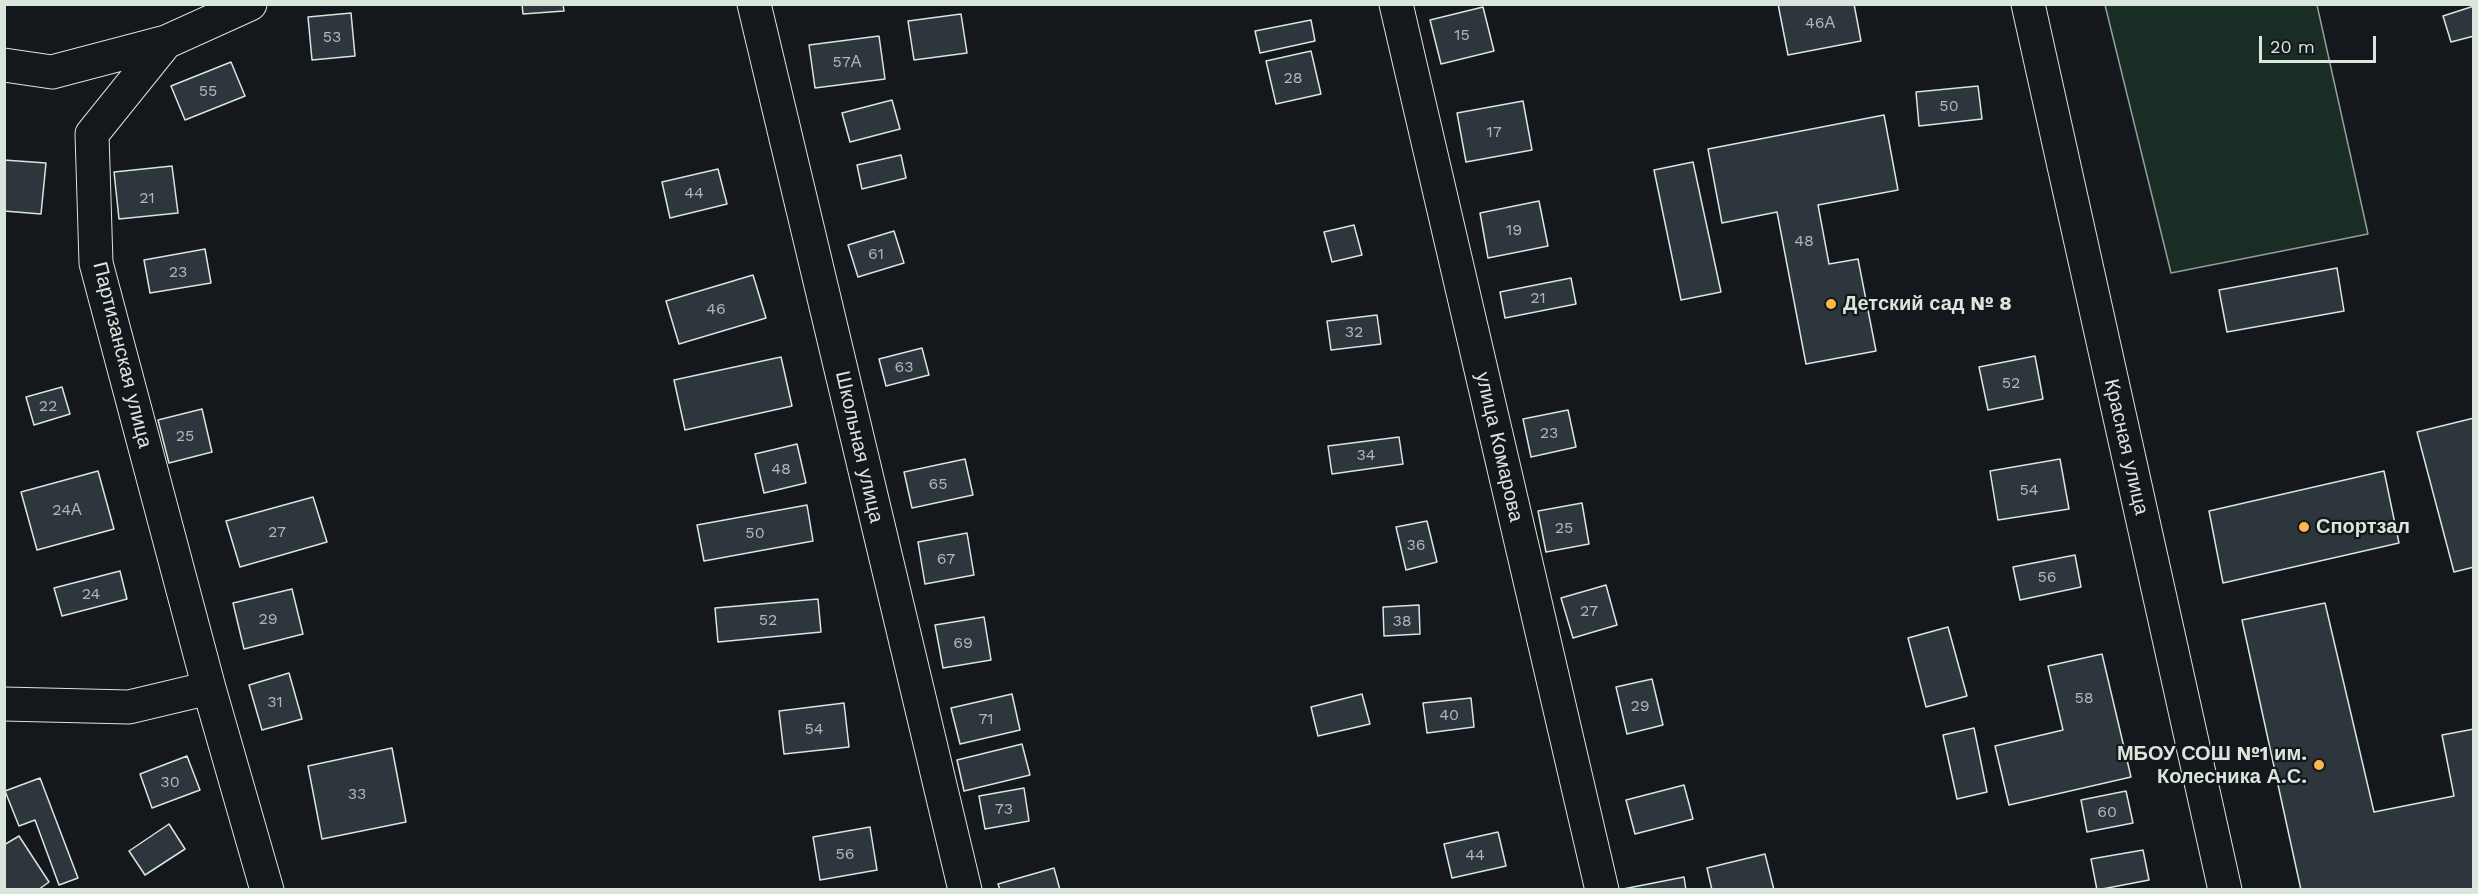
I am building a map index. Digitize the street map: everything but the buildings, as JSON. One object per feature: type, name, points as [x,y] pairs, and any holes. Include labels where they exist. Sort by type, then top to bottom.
[{"type":"street","points":[[4,65],[52,72],[166,42],[250,4]]},
{"type":"street","name":"Школьная улица","points":[[754,4],[965,890]]},
{"type":"street","name":"улица Комарова","points":[[1396,4],[1602,890]]},
{"type":"street","name":"Красная улица","points":[[2028,4],[2225,890]]},
{"type":"street","name":"Партизанская улица","points":[[166,42],[92,134],[96,262],[209,687],[267,890]]},
{"type":"street","points":[[4,704],[129,707],[209,687]]},
{"type":"green space","points":[[2105,5],[2317,5],[2368,234],[2171,273]]},
{"type":"place","name":"Детский сад № 8","points":[[1831,304]]},
{"type":"place","name":"Спортзал","points":[[2304,527]]},
{"type":"place","name":"МБОУ СОШ №1 им. Колесника А.С.","points":[[2319,765]]}]
